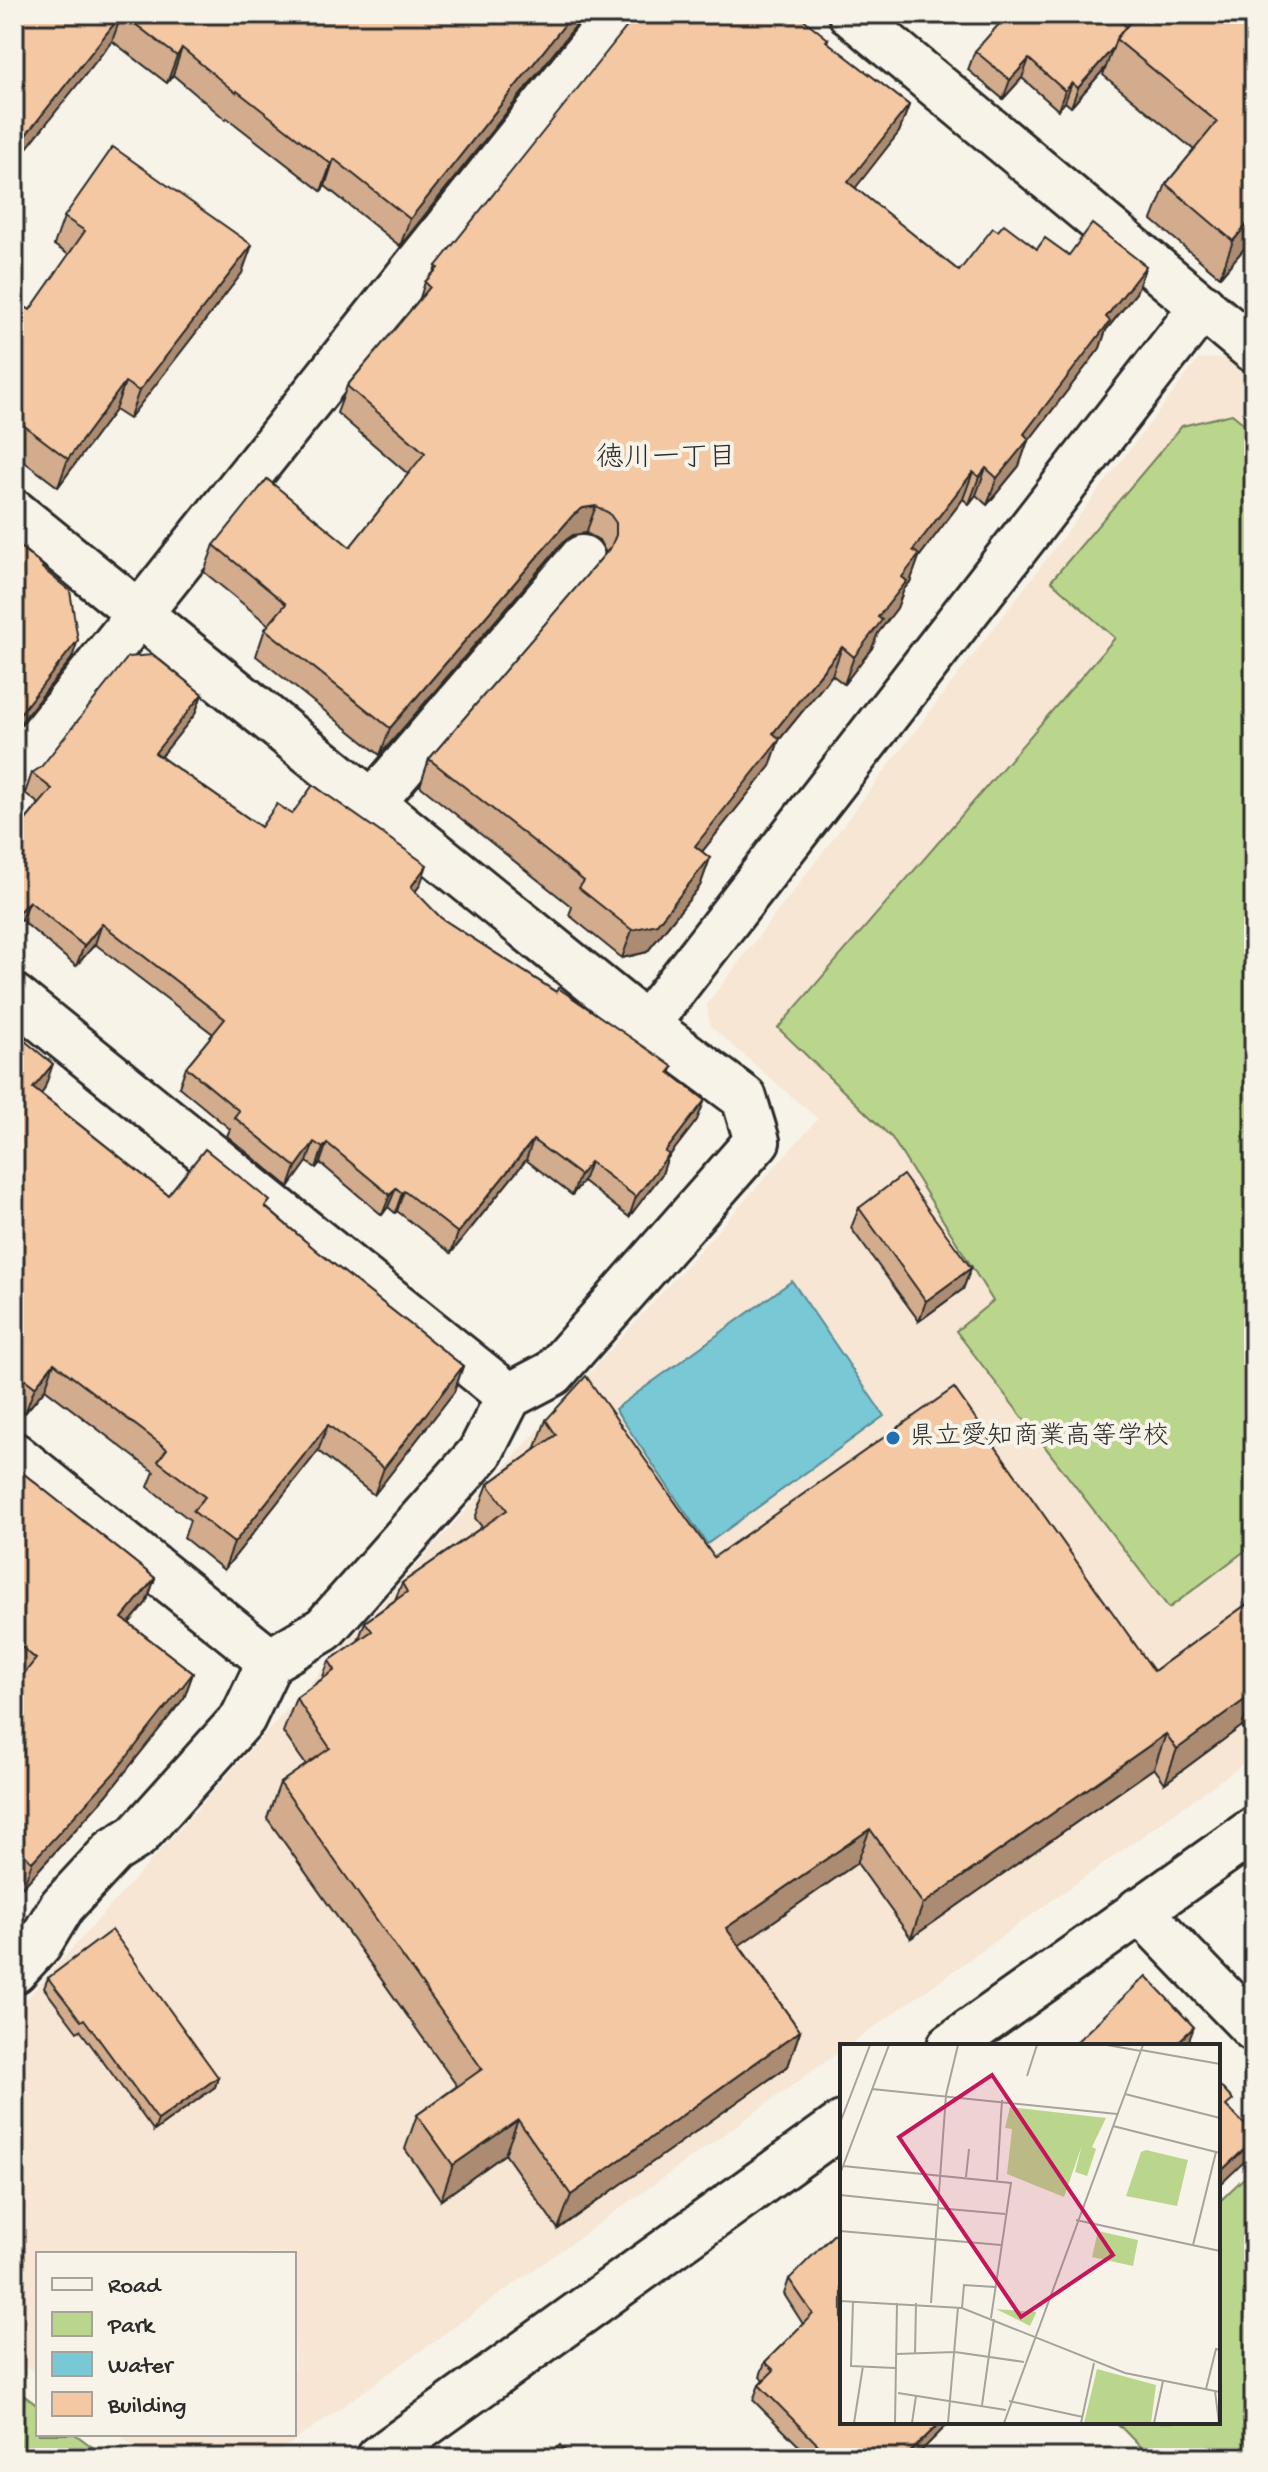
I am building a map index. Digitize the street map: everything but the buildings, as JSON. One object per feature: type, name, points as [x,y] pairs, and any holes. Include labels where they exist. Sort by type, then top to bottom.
[{"type":"street","points":[[14,771],[617,14]]},
{"type":"street","points":[[851,14],[1254,350]]},
{"type":"street","points":[[646,1025],[1203,306]]},
{"type":"street","points":[[14,512],[646,1025],[744,1098],[757,1141],[553,1373],[509,1396],[480,1453],[324,1629],[270,1661],[243,1718],[137,1836],[113,1851],[62,1906],[39,1944],[14,1971]]},
{"type":"street","points":[[372,803],[582,558]]},
{"type":"street","points":[[14,997],[509,1396]]},
{"type":"street","points":[[14,1455],[270,1661]]},
{"type":"street","points":[[953,2044],[1254,1830]]},
{"type":"street","points":[[1139,1910],[1254,2029]]},
{"type":"street","points":[[379,2458],[840,2125]]},
{"type":"shaded area","name":"県立愛知商業高等学校","points":[[1226,358],[1254,382],[1254,1756],[851,2044],[840,2044],[840,2051],[270,2458],[149,2458],[120,2436],[296,2436],[296,2252],[36,2252],[36,2374],[14,2358],[14,2013],[818,1119],[710,1026],[707,1004],[1199,359]]},
{"type":"green space","points":[[1232,414],[1254,432],[1254,1544],[1169,1608],[956,1331],[993,1301],[892,1138],[778,1028],[1115,638],[1051,581],[1182,426]]},
{"type":"green space","points":[[1254,2168],[1254,2458],[1151,2458],[1118,2424],[1220,2424],[1220,2201]]},
{"type":"green space","points":[[14,2388],[36,2404],[36,2436],[78,2436],[107,2458],[14,2458]]},
{"type":"water","points":[[792,1281],[884,1416],[707,1544],[615,1409]]},
{"type":"place","name":"県立愛知商業高等学校","points":[[893,1438]]},
{"type":"district","name":"徳川一丁目","points":[[666,459]]}]
